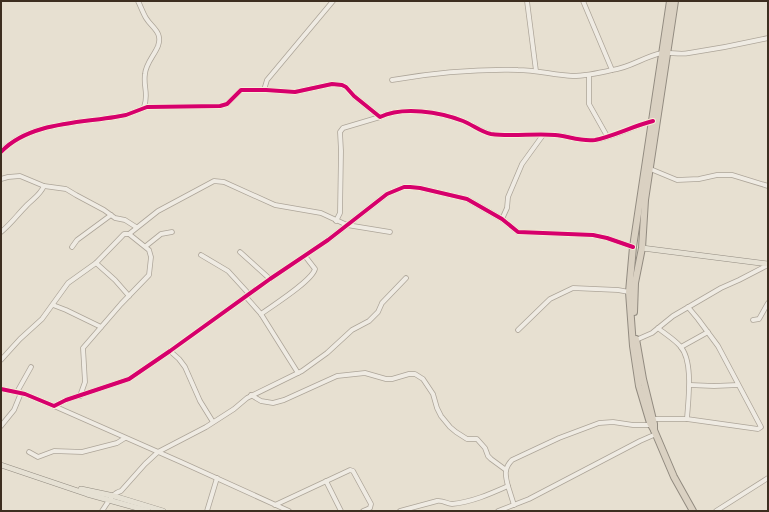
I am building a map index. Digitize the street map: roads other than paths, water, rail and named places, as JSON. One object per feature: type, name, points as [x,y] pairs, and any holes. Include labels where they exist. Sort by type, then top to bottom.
[{"type":"highway","points":[[647,168],[669,24],[670,1]]},
{"type":"highway","points":[[669,24],[675,1]]},
{"type":"highway","points":[[653,425],[642,379],[636,340],[632,256],[643,200],[653,120],[665,53]]},
{"type":"highway","points":[[643,200],[642,248],[629,292],[635,360],[639,386],[674,477],[693,511]]},
{"type":"highway","points":[[635,236],[642,237]]},
{"type":"highway","points":[[632,256],[640,257]]},
{"type":"main road","points":[[642,248],[768,264]]},
{"type":"main road","points":[[1,466],[69,487],[163,511]]},
{"type":"main road","points":[[112,498],[148,511]]},
{"type":"street","points":[[138,1],[146,19],[157,30],[159,38],[157,48],[148,63],[145,73],[144,80],[147,97],[144,107]]},
{"type":"street","points":[[264,90],[267,80],[333,1]]},
{"type":"street","points":[[527,1],[536,71]]},
{"type":"street","points":[[583,1],[612,70]]},
{"type":"street","points":[[392,80],[457,72],[514,70],[574,76],[589,75],[620,68],[665,53],[689,53],[728,47],[768,38]]},
{"type":"street","points":[[589,75],[589,104],[607,136]]},
{"type":"street","points":[[1,152],[16,139],[30,132],[46,127],[115,117],[134,112],[144,107],[220,106],[227,104],[240,90],[295,92],[332,84],[342,85],[346,86],[354,96],[380,117]]},
{"type":"street","points":[[336,221],[340,213],[340,132],[344,128],[391,113],[399,111],[417,112],[455,119],[489,133],[513,135],[556,135],[590,140],[607,136],[653,120]]},
{"type":"street","points":[[502,218],[507,208],[508,197],[522,164],[543,135]]},
{"type":"street","points":[[647,168],[678,180],[727,175],[740,177],[768,186]]},
{"type":"street","points":[[1,179],[20,176],[44,186],[66,189],[115,218],[125,220],[136,227]]},
{"type":"street","points":[[1,360],[20,339],[42,319],[68,282],[96,263],[124,234],[129,234],[158,211],[217,180],[276,205],[320,213],[347,225],[390,232]]},
{"type":"street","points":[[1,232],[29,203],[40,194],[44,186]]},
{"type":"street","points":[[54,406],[66,400],[129,379],[270,279],[328,240],[387,194],[410,186],[467,199],[502,218],[518,232],[593,235],[633,247]]},
{"type":"street","points":[[72,247],[77,240],[111,215]]},
{"type":"street","points":[[146,246],[161,234],[172,232]]},
{"type":"street","points":[[80,396],[85,382],[83,348],[149,275],[151,257],[149,250],[146,246],[129,234]]},
{"type":"street","points":[[240,252],[270,279]]},
{"type":"street","points":[[201,255],[228,271],[261,314],[298,373]]},
{"type":"street","points":[[261,314],[314,274],[315,269],[305,256]]},
{"type":"street","points":[[96,263],[115,280],[129,296]]},
{"type":"street","points":[[636,340],[658,328],[688,307],[721,288],[768,264]]},
{"type":"street","points":[[102,511],[116,492],[121,492],[158,452],[213,422],[234,409],[251,395],[298,373],[327,353],[352,330],[369,321],[378,312],[382,303],[406,278]]},
{"type":"street","points":[[518,330],[550,299],[569,290],[577,288],[629,292]]},
{"type":"street","points":[[753,320],[759,320],[768,303]]},
{"type":"street","points":[[53,305],[101,327]]},
{"type":"street","points":[[514,505],[505,472],[509,463],[517,457],[599,423],[613,422],[633,425],[653,425],[687,420],[759,429],[760,426],[727,361],[708,332],[688,307]]},
{"type":"street","points":[[658,328],[681,347],[687,365],[690,385],[687,420]]},
{"type":"street","points":[[681,347],[708,332]]},
{"type":"street","points":[[170,351],[185,367],[200,401],[213,422]]},
{"type":"street","points":[[1,426],[14,410],[19,393],[31,367]]},
{"type":"street","points":[[251,395],[261,401],[273,403],[291,397],[337,376],[365,373],[386,379],[392,379],[409,374],[415,374],[423,379],[430,390],[441,416],[450,427],[467,439],[477,439],[485,448],[488,456],[506,470]]},
{"type":"street","points":[[690,385],[738,385]]},
{"type":"street","points":[[1,389],[19,393],[54,406],[289,511]]},
{"type":"street","points":[[498,511],[529,499],[640,441],[653,425]]},
{"type":"street","points":[[29,452],[38,457],[42,457],[54,451],[80,452],[117,443],[125,438]]},
{"type":"street","points":[[275,504],[352,470],[371,504],[370,508],[363,511]]},
{"type":"street","points":[[207,511],[217,478]]},
{"type":"street","points":[[716,511],[768,478]]},
{"type":"street","points":[[326,481],[341,511]]},
{"type":"street","points":[[400,511],[437,500],[442,500],[452,504],[489,495],[508,486]]}]
